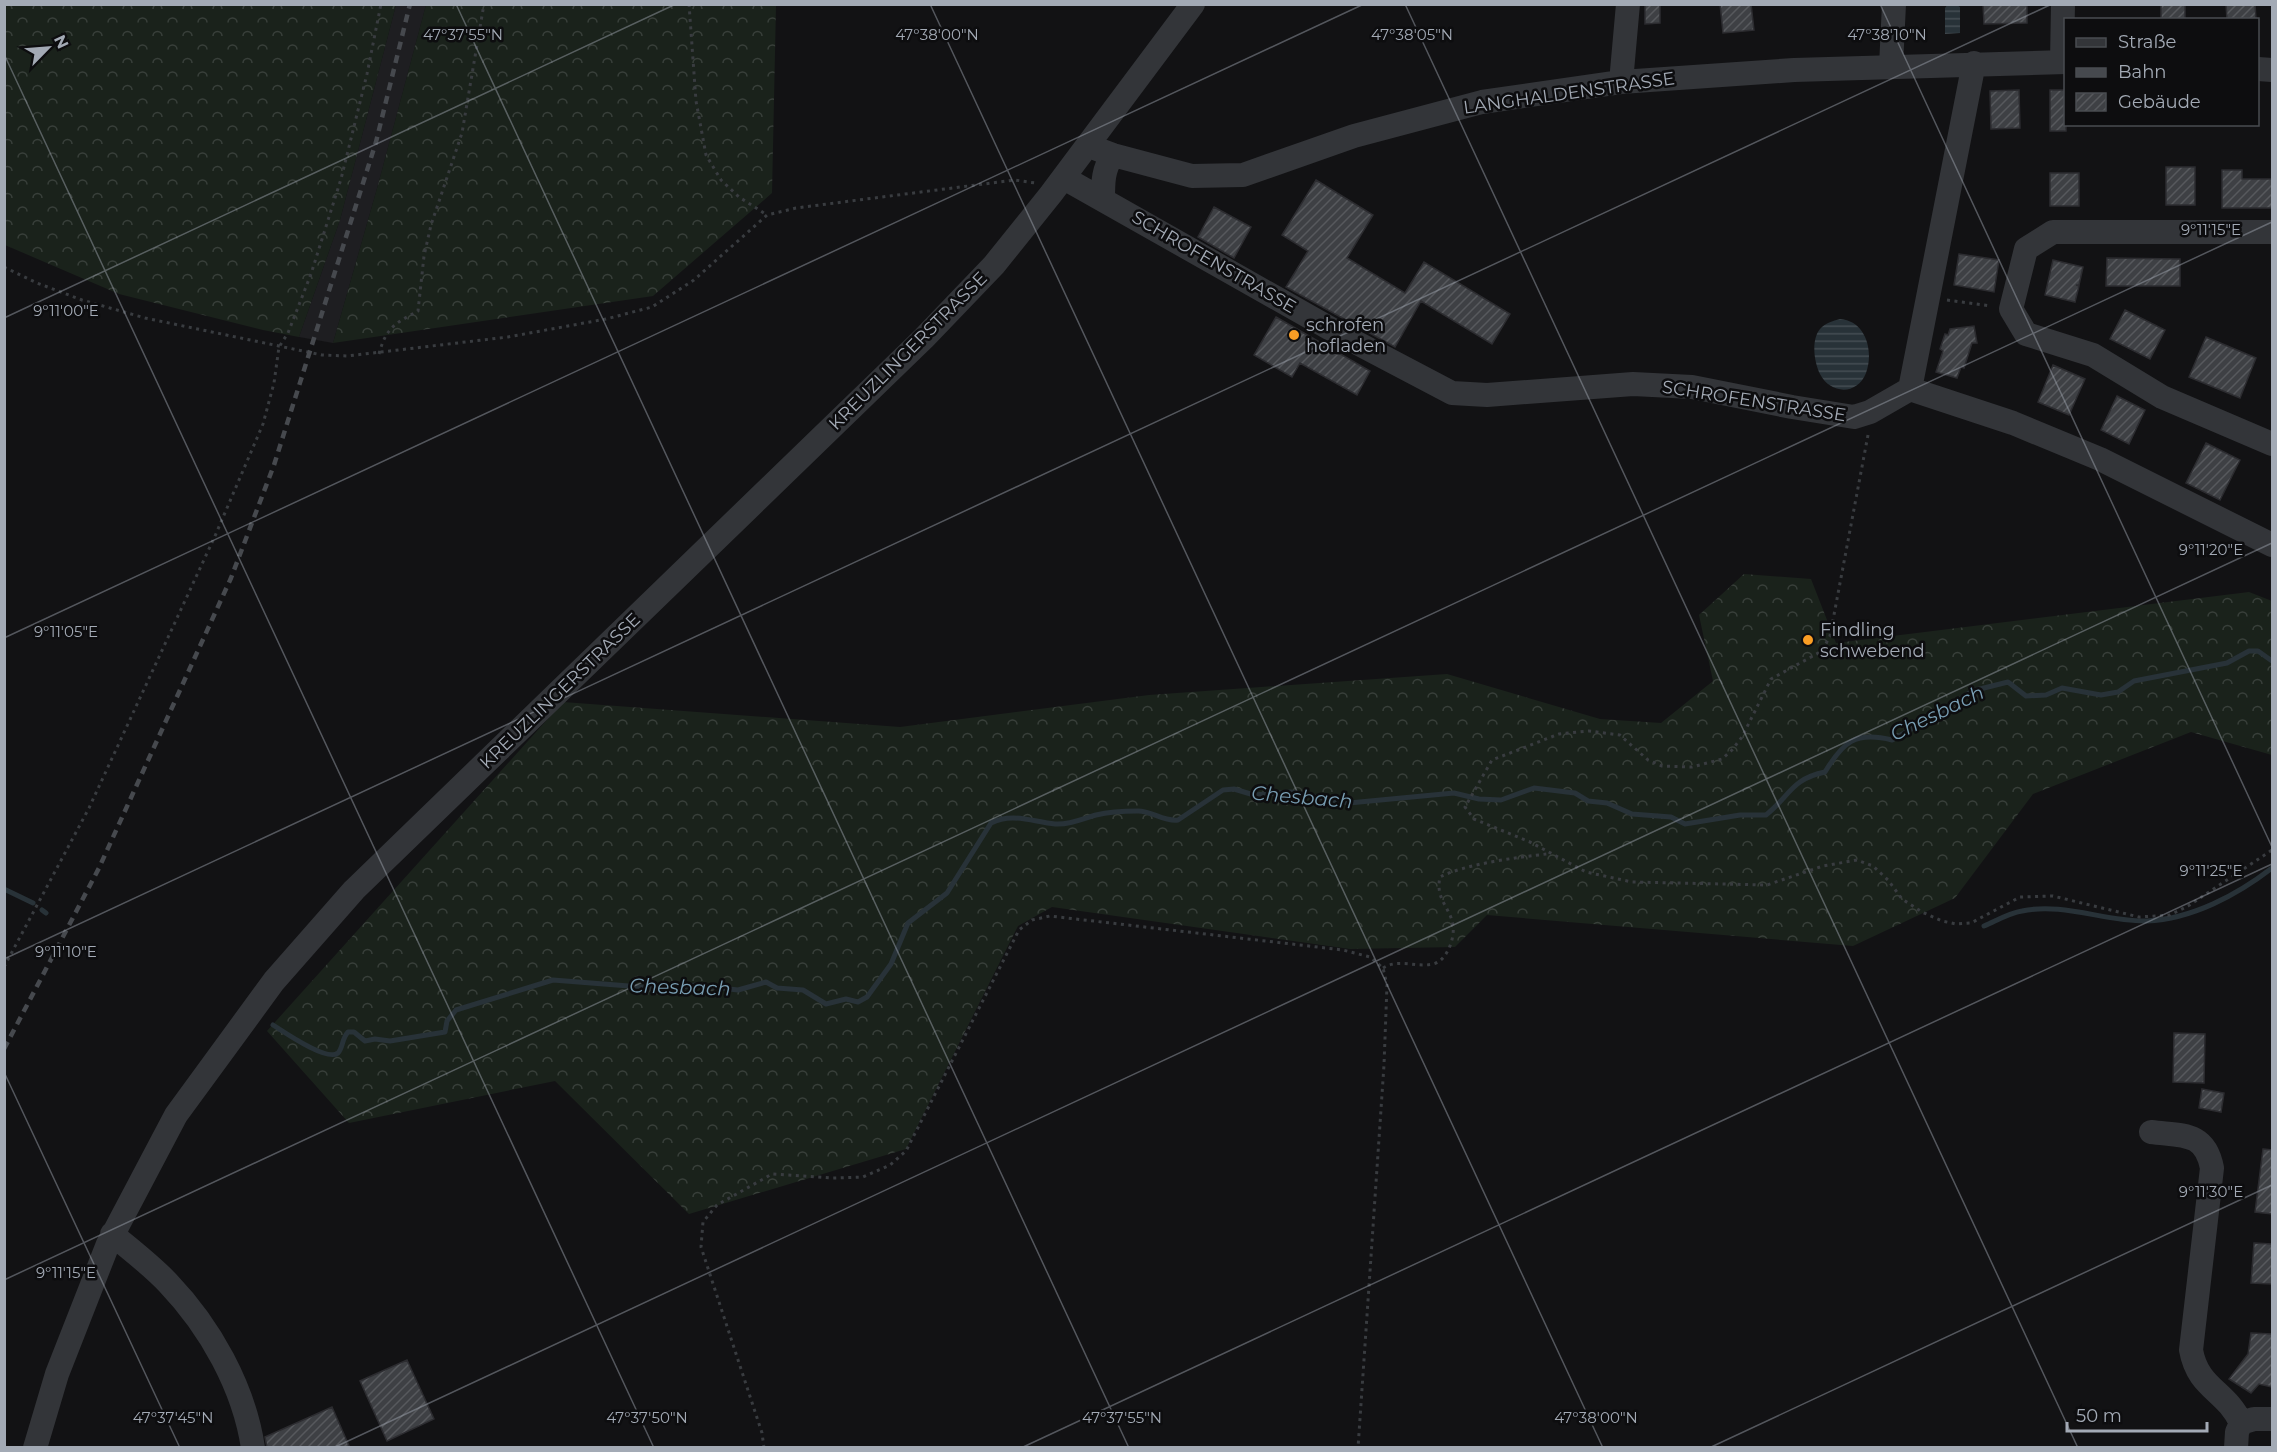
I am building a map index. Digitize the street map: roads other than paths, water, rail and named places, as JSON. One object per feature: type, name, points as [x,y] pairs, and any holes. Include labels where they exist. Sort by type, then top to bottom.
[{"type":"street","name":"KREUZLINGERSTRASSE","points":[[35,1448],[61,1363],[112,1234],[176,1114],[274,981],[354,890],[924,339],[994,265],[1057,186],[1193,4]]},
{"type":"street","points":[[1621,82],[1628,4]]},
{"type":"street","points":[[1891,66],[1894,4]]},
{"type":"street","points":[[2063,4],[2064,62]]},
{"type":"street","name":"LANGHALDENSTRASSE","points":[[1089,144],[1113,154],[1192,176],[1243,175],[1354,136],[1482,102],[1621,82],[1794,70],[2064,62]]},
{"type":"street","points":[[1974,63],[1910,389],[2002,419],[2100,459],[2272,545]]},
{"type":"street","points":[[1103,199],[1102,183],[1106,165],[1113,154]]},
{"type":"street","name":"SCHROFENSTRASSE","points":[[1057,186],[1103,199],[1338,333],[1452,393],[1487,395],[1633,384],[1692,387],[1854,417],[1870,412],[1910,389]]},
{"type":"street","points":[[2272,232],[2054,232],[2026,249],[2011,309],[2026,334],[2093,355],[2162,397],[2272,444]]},
{"type":"street","points":[[2151,1132],[2194,1139],[2200,1142],[2210,1156],[2212,1168],[2191,1350],[2198,1374],[2236,1411],[2241,1423],[2237,1432],[2236,1448]]},
{"type":"street","points":[[112,1234],[167,1282],[194,1313],[215,1344],[240,1398],[251,1430],[253,1448]]},
{"type":"street","points":[[2241,1423],[2254,1419],[2272,1419]]},
{"type":"waterway","name":"Chesbach","points":[[273,1025],[306,1045],[332,1055],[340,1051],[348,1032],[354,1032],[365,1041],[375,1039],[390,1041],[445,1032],[447,1021],[456,1010],[553,980],[667,989],[696,985],[738,990],[766,982],[777,988],[803,990],[826,1004],[846,999],[858,1002],[867,997],[891,964],[908,923],[947,893],[991,823],[1007,818],[1060,824],[1106,813],[1138,811],[1178,820],[1223,790],[1234,789],[1254,795],[1291,792],[1349,803],[1454,793],[1479,799],[1501,800],[1534,788],[1575,793],[1588,801],[1607,803],[1632,814],[1671,817],[1685,824],[1740,815],[1766,815],[1798,784],[1825,772],[1838,753],[1851,741],[1868,737],[1892,740],[1943,711],[1972,691],[2008,682],[2026,696],[2046,695],[2062,688],[2101,695],[2118,692],[2134,681],[2227,663],[2249,651],[2258,651],[2272,661]]},
{"type":"waterway","points":[[1984,926],[2012,913],[2037,909],[2069,910],[2116,919],[2147,921],[2181,916],[2229,896],[2272,868]]},
{"type":"waterway","name":"Chesbach","points":[[4,889],[33,903]]},
{"type":"waterway","points":[[42,910],[46,913]]},
{"type":"railway","points":[[4,1049],[99,868],[231,578],[274,465],[376,142],[410,4]]},
{"type":"place","name":"schrofen hofladen","points":[[1294,335]]},
{"type":"place","name":"Findling schwebend","points":[[1808,640]]}]
